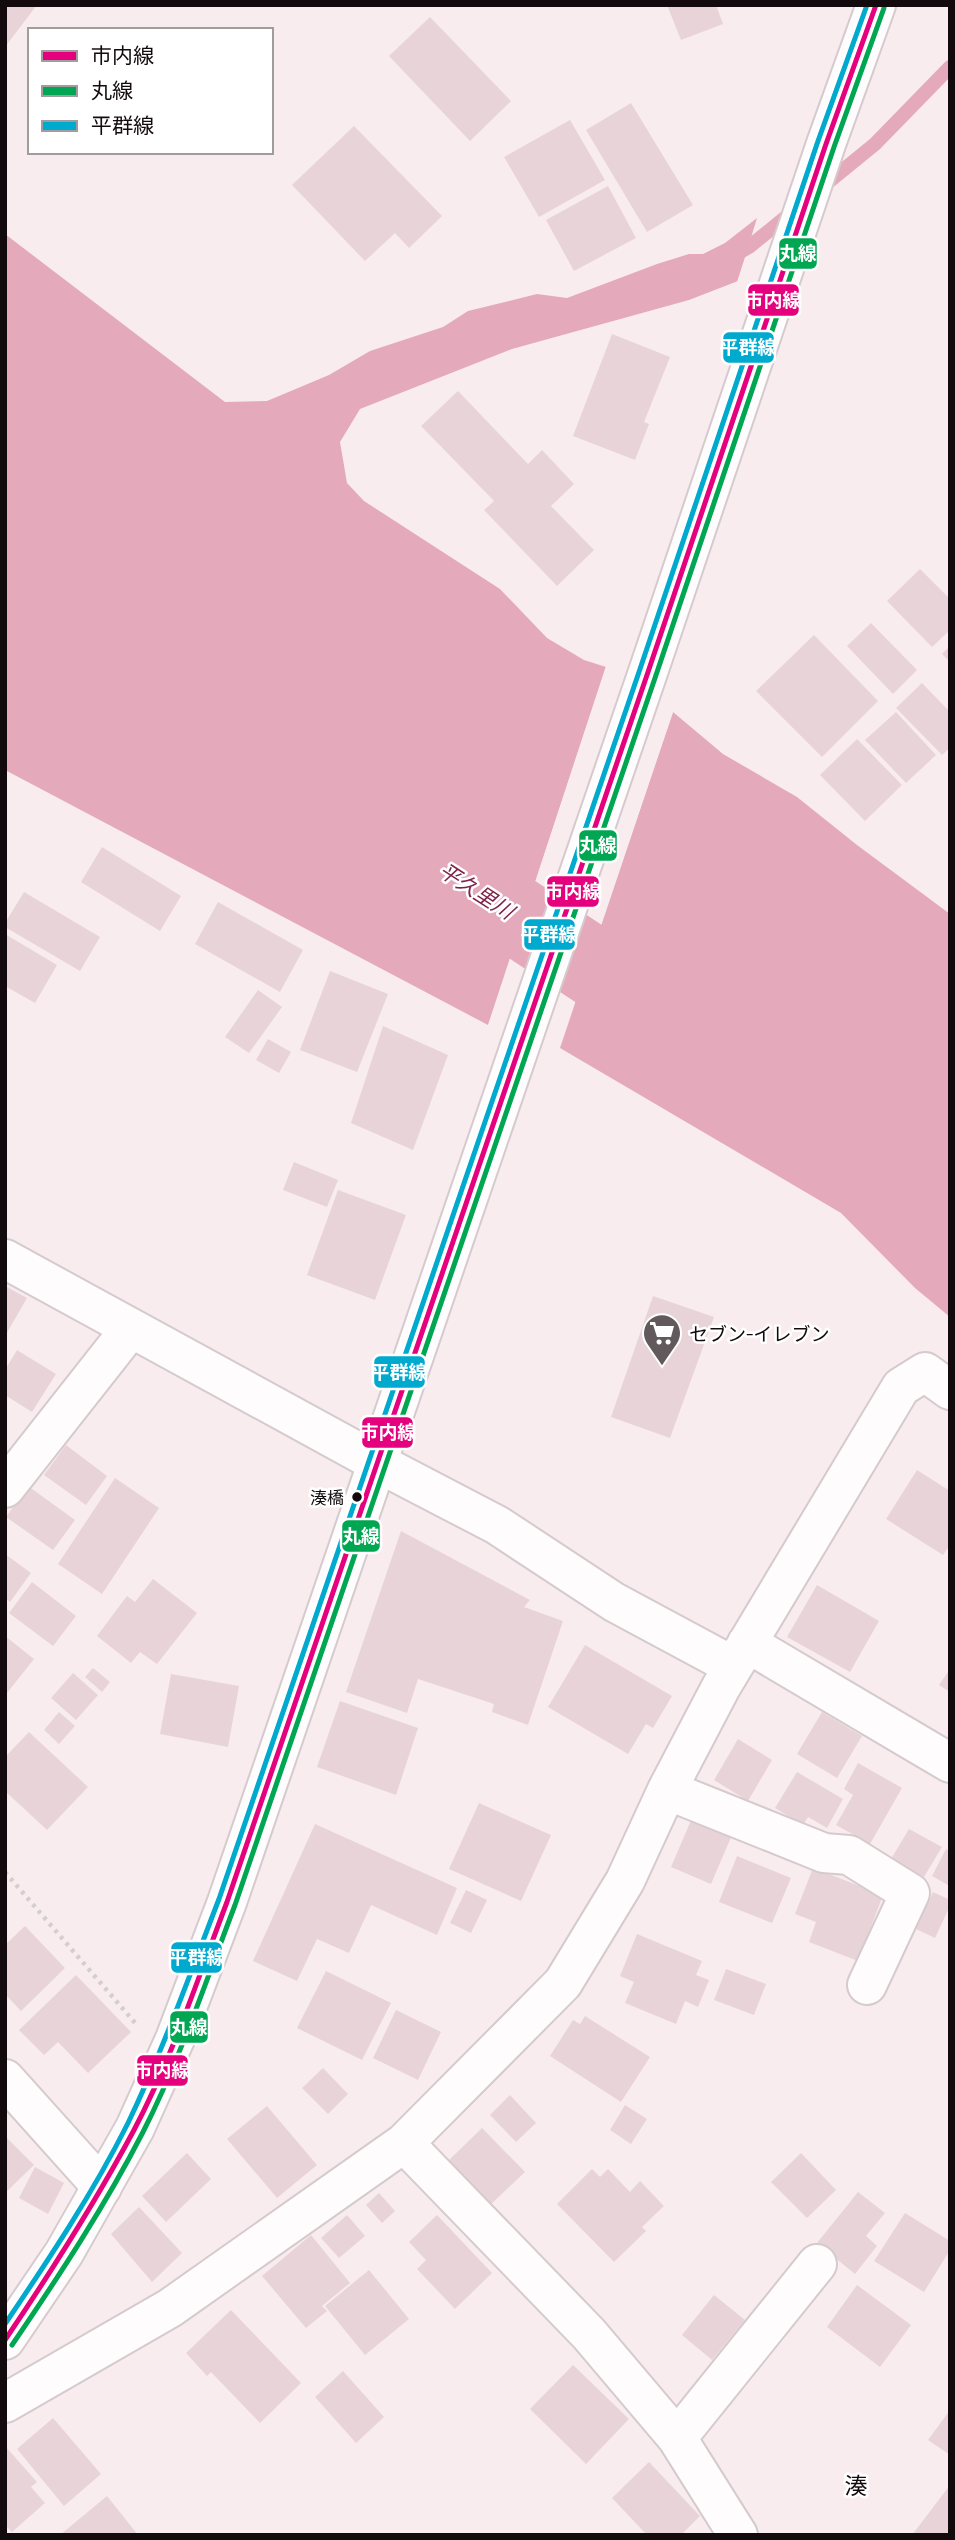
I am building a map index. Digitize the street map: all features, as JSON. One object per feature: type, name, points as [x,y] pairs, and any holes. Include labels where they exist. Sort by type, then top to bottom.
[{"type":"street","points":[[5,2340],[64,2253],[135,2128],[166,2059],[227,1902],[826,144],[876,5]]},
{"type":"street","points":[[5,1259],[497,1525],[614,1602],[740,1654],[950,1763]]},
{"type":"street","points":[[5,1488],[131,1328]]},
{"type":"street","points":[[5,2403],[170,2308],[404,2143],[563,1983],[625,1881],[667,1790],[740,1654],[901,1387],[925,1372],[950,1390]]},
{"type":"street","points":[[667,1790],[824,1853],[849,1855],[910,1893],[867,1985]]},
{"type":"street","points":[[5,2080],[102,2187]]},
{"type":"street","points":[[404,2143],[589,2334],[677,2438],[738,2535]]},
{"type":"street","points":[[677,2438],[817,2264]]},
{"type":"path","points":[[5,1872],[166,2059]]},
{"type":"water","points":[[757,218],[738,281],[689,300],[512,349],[360,409],[340,442],[347,483],[364,501],[500,589],[547,638],[584,660],[606,667],[488,1025],[5,770],[5,234],[225,402],[267,401],[329,375],[370,351],[443,327],[468,311],[537,294],[567,298],[657,264],[689,254],[703,254],[725,243]]},
{"type":"water","points":[[673,712],[723,754],[797,797],[950,914],[950,1317],[915,1288],[841,1213],[560,1048]]},
{"type":"pier","points":[[759,215],[761,219],[741,282],[736,285]]},
{"type":"pier","points":[[607,663],[609,668],[491,1026],[487,1029]]},
{"type":"pier","points":[[674,709],[558,1051],[556,1047]]},
{"type":"building","points":[[5,5],[37,5],[5,47]]},
{"type":"building","points":[[667,5],[716,5],[723,24],[681,40]]},
{"type":"building","points":[[430,17],[511,101],[470,141],[389,56]]},
{"type":"building","points":[[631,103],[693,205],[647,232],[586,130]]},
{"type":"building","points":[[570,120],[605,180],[539,217],[504,157]]},
{"type":"building","points":[[354,126],[442,216],[409,248],[395,233],[365,261],[292,185]]},
{"type":"building","points":[[608,186],[636,238],[574,271],[546,220]]},
{"type":"building","points":[[612,334],[670,357],[644,422],[649,424],[635,460],[573,436]]},
{"type":"building","points":[[458,391],[528,464],[542,450],[574,484],[551,506],[594,550],[557,586],[484,510],[494,501],[421,426]]},
{"type":"building","points":[[920,569],[950,599],[950,630],[932,647],[887,601]]},
{"type":"building","points":[[871,623],[917,670],[893,694],[847,646]]},
{"type":"building","points":[[814,635],[878,701],[822,757],[756,691]]},
{"type":"building","points":[[950,646],[950,662],[942,654]]},
{"type":"building","points":[[922,683],[950,712],[950,748],[942,755],[896,708]]},
{"type":"building","points":[[896,712],[936,755],[906,783],[865,740]]},
{"type":"building","points":[[857,739],[902,785],[865,821],[820,775]]},
{"type":"building","points":[[102,847],[181,896],[160,931],[81,882]]},
{"type":"building","points":[[24,892],[100,937],[80,971],[5,927]]},
{"type":"building","points":[[218,902],[303,950],[280,992],[195,944]]},
{"type":"building","points":[[5,934],[57,965],[35,1003],[5,986]]},
{"type":"building","points":[[330,971],[388,994],[357,1072],[300,1050]]},
{"type":"building","points":[[258,990],[282,1007],[249,1053],[225,1037]]},
{"type":"building","points":[[383,1026],[448,1055],[413,1150],[351,1123]]},
{"type":"building","points":[[268,1039],[291,1052],[279,1073],[256,1060]]},
{"type":"building","points":[[294,1162],[338,1180],[327,1207],[283,1190]]},
{"type":"building","points":[[338,1190],[406,1215],[375,1300],[307,1275]]},
{"type":"building","points":[[5,1286],[27,1298],[5,1336]]},
{"type":"building","name":"セブン-イレブン","points":[[653,1296],[714,1317],[670,1438],[611,1417]]},
{"type":"building","points":[[17,1350],[56,1374],[32,1412],[5,1395],[5,1370]]},
{"type":"building","points":[[66,1445],[107,1476],[86,1505],[44,1475]]},
{"type":"building","points":[[917,1470],[950,1491],[950,1545],[943,1555],[886,1519]]},
{"type":"building","points":[[115,1478],[159,1508],[102,1594],[58,1564]]},
{"type":"building","points":[[28,1486],[75,1520],[53,1550],[6,1517]]},
{"type":"building","points":[[401,1531],[530,1600],[524,1607],[563,1621],[528,1725],[492,1712],[494,1704],[418,1679],[407,1713],[346,1692]]},
{"type":"building","points":[[5,1554],[31,1573],[10,1602],[5,1598]]},
{"type":"building","points":[[153,1579],[197,1613],[157,1664],[140,1652],[131,1663],[97,1636],[127,1596],[135,1602]]},
{"type":"building","points":[[32,1582],[76,1616],[53,1646],[9,1613]]},
{"type":"building","points":[[817,1585],[879,1621],[850,1672],[787,1637]]},
{"type":"building","points":[[5,1636],[34,1659],[7,1693],[5,1692]]},
{"type":"building","points":[[585,1645],[672,1696],[653,1728],[646,1724],[628,1754],[548,1707]]},
{"type":"building","points":[[93,1668],[110,1682],[102,1692],[85,1677]]},
{"type":"building","points":[[950,1669],[950,1692],[939,1685]]},
{"type":"building","points":[[73,1673],[98,1695],[76,1720],[51,1698]]},
{"type":"building","points":[[171,1674],[239,1686],[228,1747],[160,1734]]},
{"type":"building","points":[[340,1701],[418,1728],[396,1795],[317,1767]]},
{"type":"building","points":[[59,1712],[75,1726],[59,1744],[44,1730]]},
{"type":"building","points":[[822,1712],[862,1736],[837,1778],[797,1754]]},
{"type":"building","points":[[29,1732],[88,1787],[47,1830],[5,1791],[5,1757]]},
{"type":"building","points":[[738,1739],[772,1760],[748,1801],[714,1780]]},
{"type":"building","points":[[858,1763],[902,1788],[870,1844],[836,1825],[853,1795],[844,1789]]},
{"type":"building","points":[[797,1772],[843,1799],[827,1828],[808,1817],[803,1825],[775,1808]]},
{"type":"building","points":[[479,1803],[551,1835],[521,1901],[449,1869]]},
{"type":"building","points":[[692,1818],[732,1835],[711,1884],[671,1867]]},
{"type":"building","points":[[315,1824],[457,1888],[437,1935],[371,1905],[349,1953],[317,1939],[297,1981],[253,1961]]},
{"type":"building","points":[[909,1829],[942,1847],[924,1877],[891,1859]]},
{"type":"building","points":[[946,1849],[950,1851],[948,1885],[932,1876]]},
{"type":"building","points":[[737,1856],[791,1878],[772,1923],[719,1902]]},
{"type":"building","points":[[813,1868],[883,1895],[858,1961],[809,1942],[816,1922],[795,1914]]},
{"type":"building","points":[[466,1890],[487,1900],[471,1933],[450,1923]]},
{"type":"building","points":[[933,1892],[950,1900],[950,1906],[935,1938],[916,1929]]},
{"type":"building","points":[[25,1926],[65,1968],[21,2011],[5,1994],[5,1945]]},
{"type":"building","points":[[637,1934],[702,1961],[696,1975],[709,1980],[698,2007],[685,2001],[676,2024],[625,2003],[634,1982],[620,1976]]},
{"type":"building","points":[[726,1969],[766,1984],[754,2015],[714,2000]]},
{"type":"building","points":[[326,1971],[391,2003],[362,2060],[297,2028]]},
{"type":"building","points":[[76,1975],[131,2032],[88,2073],[58,2042],[44,2055],[19,2030]]},
{"type":"building","points":[[396,2010],[441,2032],[418,2080],[373,2058]]},
{"type":"building","points":[[585,2016],[650,2057],[621,2102],[550,2056],[573,2020],[580,2024]]},
{"type":"building","points":[[323,2068],[348,2094],[328,2114],[302,2088]]},
{"type":"building","points":[[510,2095],[536,2123],[516,2142],[490,2115]]},
{"type":"building","points":[[625,2105],[647,2119],[631,2144],[610,2130]]},
{"type":"building","points":[[267,2106],[317,2165],[277,2198],[227,2139]]},
{"type":"building","points":[[482,2128],[525,2172],[489,2206],[447,2162]]},
{"type":"building","points":[[5,2136],[34,2165],[5,2193]]},
{"type":"building","points":[[187,2153],[211,2179],[166,2222],[142,2196]]},
{"type":"building","points":[[801,2153],[836,2190],[807,2218],[771,2182]]},
{"type":"building","points":[[35,2167],[64,2183],[48,2214],[19,2198]]},
{"type":"building","points":[[592,2169],[600,2177],[608,2169],[630,2192],[640,2181],[664,2206],[642,2227],[646,2231],[614,2262],[557,2204]]},
{"type":"building","points":[[858,2192],[885,2213],[866,2236],[877,2246],[855,2274],[817,2243]]},
{"type":"building","points":[[379,2193],[395,2211],[382,2223],[366,2205]]},
{"type":"building","points":[[139,2207],[182,2253],[152,2282],[111,2234]]},
{"type":"building","points":[[905,2213],[950,2241],[950,2250],[924,2292],[874,2261]]},
{"type":"building","points":[[347,2215],[365,2236],[339,2258],[321,2238]]},
{"type":"building","points":[[437,2215],[492,2273],[455,2309],[417,2269],[426,2260],[409,2242]]},
{"type":"building","points":[[311,2235],[350,2283],[322,2306],[327,2311],[306,2328],[262,2276]]},
{"type":"building","points":[[369,2270],[409,2319],[365,2355],[325,2306]]},
{"type":"building","points":[[857,2285],[911,2325],[880,2367],[827,2327]]},
{"type":"building","points":[[714,2295],[745,2320],[712,2360],[682,2335]]},
{"type":"building","points":[[231,2310],[301,2383],[260,2423],[211,2372],[207,2376],[186,2353]]},
{"type":"building","points":[[573,2365],[629,2419],[586,2464],[530,2409]]},
{"type":"building","points":[[343,2371],[384,2417],[356,2443],[315,2397]]},
{"type":"building","points":[[950,2410],[950,2455],[928,2440]]},
{"type":"building","points":[[53,2418],[101,2474],[64,2506],[17,2449]]},
{"type":"building","points":[[5,2446],[37,2482],[31,2487],[45,2503],[12,2532],[5,2525]]},
{"type":"building","points":[[649,2462],[700,2516],[681,2535],[647,2535],[612,2498]]},
{"type":"building","points":[[950,2485],[950,2535],[912,2535]]},
{"type":"building","points":[[107,2496],[138,2535],[60,2535]]},
{"type":"waterway","points":[[821,188],[875,144],[950,67]]},
{"type":"waterway","points":[[733,256],[749,247],[792,212]]},
{"type":"waterway","name":"平久里川","points":[[432,860],[680,1024]]},
{"type":"transit line","name":"平群線","points":[[5,2324],[85,2200],[128,2123],[165,2040],[219,1899],[818,141],[867,5]]},
{"type":"transit line","name":"市内線","points":[[5,2340],[72,2237],[134,2130],[148,2103],[195,1989],[647,675],[826,144],[876,5]]},
{"type":"transit line","name":"丸線","points":[[12,2345],[81,2240],[143,2132],[181,2048],[235,1905],[834,147],[884,8]]},
{"type":"place","name":"セブン-イレブン","points":[[662,1367]]},
{"type":"place","name":"湊橋","points":[[357,1497]]},
{"type":"district","name":"湊","points":[[856,2485]]}]
